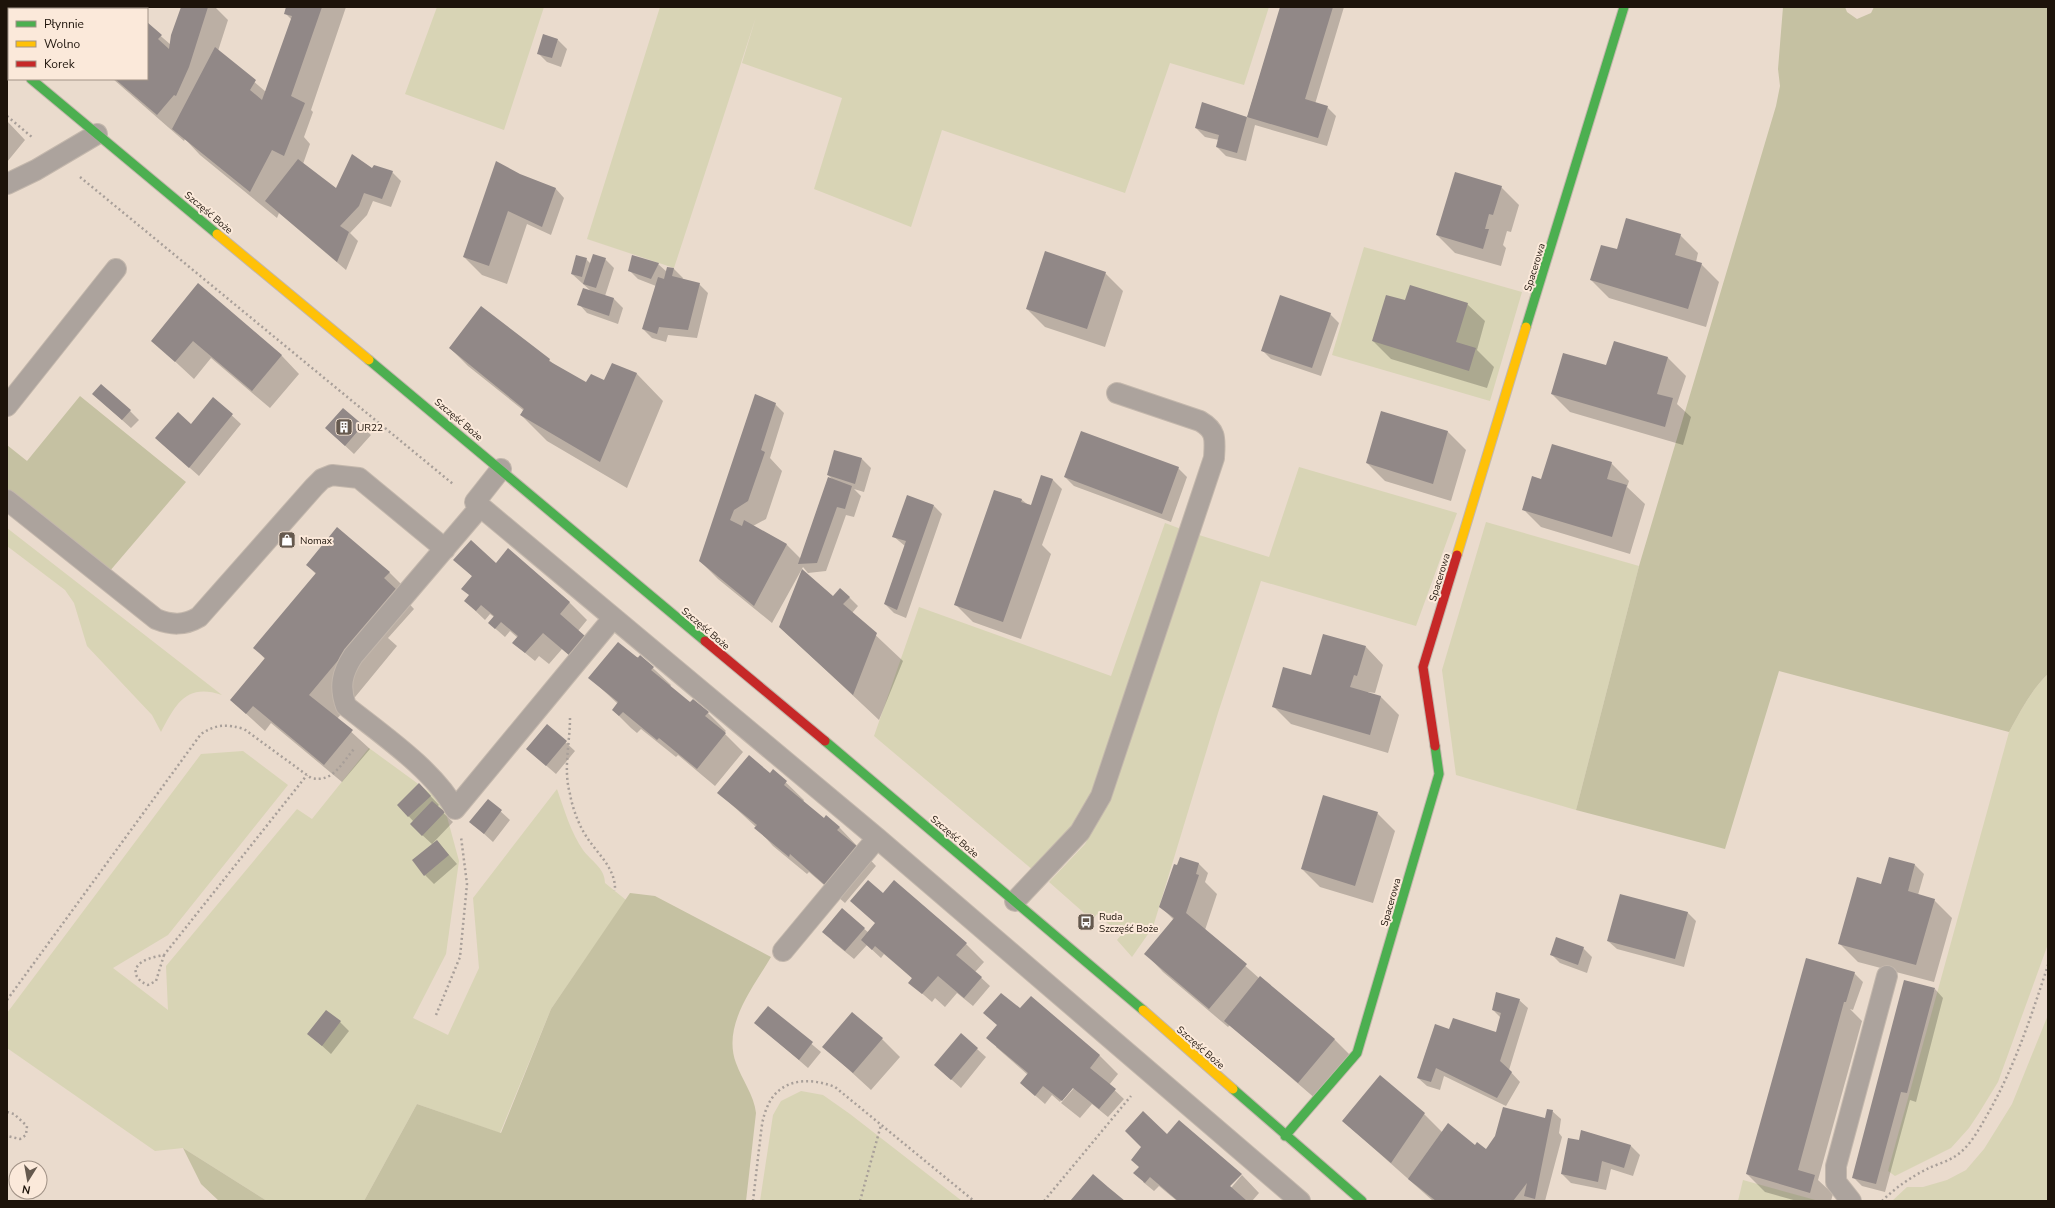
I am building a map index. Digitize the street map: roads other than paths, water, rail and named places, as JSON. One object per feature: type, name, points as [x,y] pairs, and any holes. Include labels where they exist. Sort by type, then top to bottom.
[{"type":"street","name":"Spacerowa","points":[[1285,1136],[1357,1053],[1439,774],[1423,667],[1624,7]]},
{"type":"street","name":"Szczęść Boże","points":[[32,80],[501,469],[1015,901],[1362,1201]]},
{"type":"lane","points":[[7,184],[57,158],[97,134]]},
{"type":"lane","points":[[7,406],[116,268]]},
{"type":"lane","points":[[1015,901],[1080,832],[1101,796],[1214,458],[1216,440],[1211,427],[1200,421],[1117,393]]},
{"type":"lane","points":[[501,469],[445,549],[346,666],[342,680],[342,693],[346,706],[441,786],[455,809],[613,618]]},
{"type":"lane","points":[[7,500],[156,619],[167,624],[190,622],[199,617],[314,487],[322,480],[332,475],[359,478],[445,549]]},
{"type":"lane","points":[[477,504],[877,838],[1300,1201]]},
{"type":"lane","points":[[783,951],[877,838]]},
{"type":"lane","points":[[1851,1201],[1836,1182],[1836,1166],[1887,976]]},
{"type":"place","name":"UR22","points":[[344,427]]},
{"type":"place","name":"Nomax","points":[[287,540]]},
{"type":"place","name":"Ruda Szczęść Boże","points":[[1086,922]]}]
